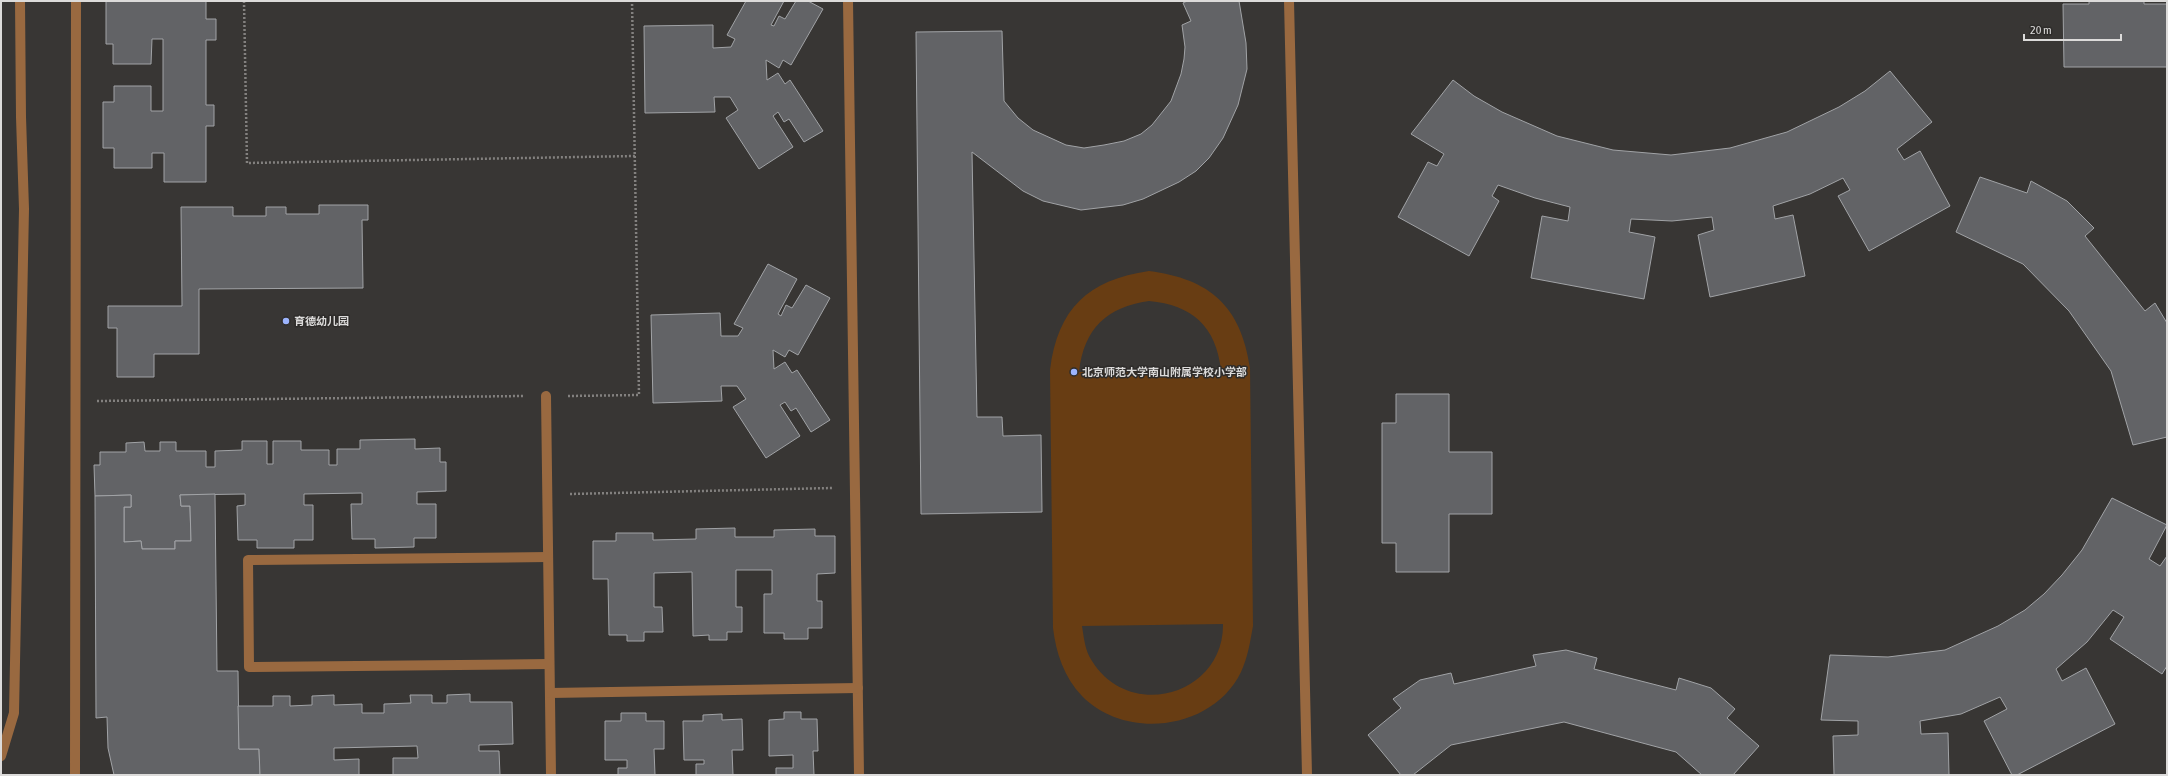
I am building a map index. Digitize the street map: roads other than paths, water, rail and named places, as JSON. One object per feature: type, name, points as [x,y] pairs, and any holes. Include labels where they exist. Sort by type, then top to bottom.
[{"type":"street","points":[[1,756],[14,713],[24,209],[21,117],[20,1]]},
{"type":"street","points":[[75,775],[74,401],[76,1]]},
{"type":"street","points":[[848,1],[859,775]]},
{"type":"street","points":[[1289,1],[1307,775]]},
{"type":"street","points":[[546,396],[551,775]]},
{"type":"street","points":[[548,557],[248,560],[249,667],[550,664]]},
{"type":"street","points":[[550,692],[858,688]]},
{"type":"place","name":"育德幼儿园","points":[[286,321]]},
{"type":"place","name":"北京师范大学南山附属学校小学部","points":[[1074,372]]}]
